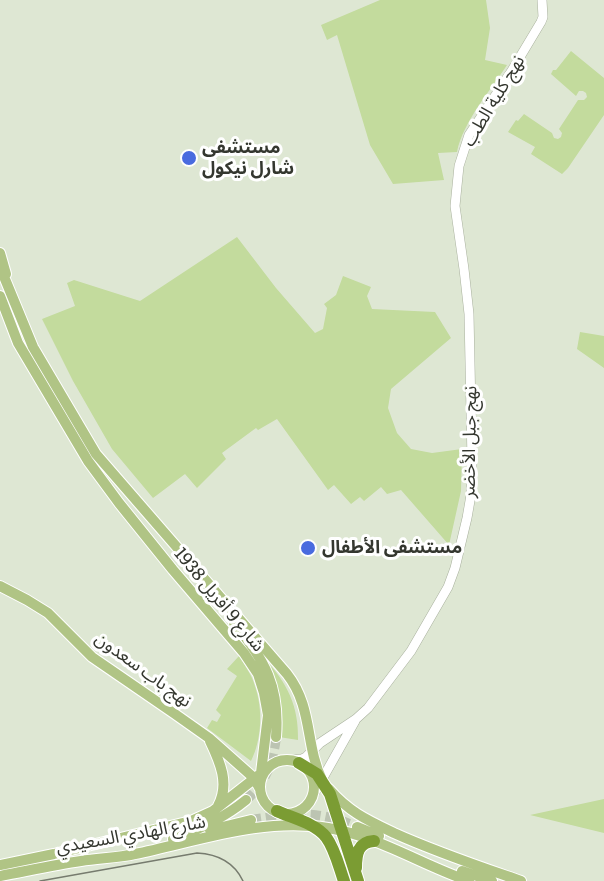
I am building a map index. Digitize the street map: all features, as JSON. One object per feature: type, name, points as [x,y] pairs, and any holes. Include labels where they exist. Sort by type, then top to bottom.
[{"type":"highway","points":[[295,761],[319,781],[333,802],[356,878]]},
{"type":"highway","points":[[277,811],[293,814],[327,839],[344,881]]},
{"type":"highway","points":[[356,878],[358,849],[367,842],[374,841]]},
{"type":"main road","name":"شارع 9 أفريل 1938","points":[[0,253],[12,313]]},
{"type":"main road","name":"شارع 9 أفريل 1938","points":[[0,267],[12,313]]},
{"type":"main road","name":"شارع 9 أفريل 1938","points":[[0,298],[33,347],[92,458],[119,503],[252,664],[261,681],[268,723],[260,769],[261,778]]},
{"type":"main road","name":"شارع 9 أفريل 1938","points":[[92,458],[258,654],[268,672],[275,694],[278,715],[274,736]]},
{"type":"main road","name":"شارع 9 أفريل 1938","points":[[92,458],[291,678],[303,703],[319,781]]},
{"type":"main road","name":"نهج باب سعدون","points":[[0,586],[48,613],[92,657],[209,738],[261,778]]},
{"type":"main road","points":[[209,738],[221,767],[224,782],[220,803],[213,811]]},
{"type":"main road","points":[[277,811],[266,803],[261,778],[278,761],[295,761]]},
{"type":"main road","name":"شارع الهادي السعيدي","points":[[0,865],[54,854],[201,817],[261,778]]},
{"type":"main road","points":[[293,814],[306,805],[319,781],[339,801],[368,820],[431,850],[521,881]]},
{"type":"main road","points":[[54,854],[96,849],[198,825],[217,816],[244,798],[233,811],[213,823],[173,838]]},
{"type":"main road","name":"شارع الهادي السعيدي","points":[[0,876],[81,861],[132,855],[221,834],[268,826],[293,814]]},
{"type":"main road","points":[[81,861],[251,820]]},
{"type":"main road","name":"شارع الهادي السعيدي","points":[[268,826],[309,825],[342,831],[374,841],[469,881]]},
{"type":"main road","points":[[357,826],[449,866],[492,881]]},
{"type":"street","name":"نهج كلية الطب","points":[[454,206],[459,166],[469,135],[541,22],[542,0]]},
{"type":"street","name":"نهج جبل الأخضر","points":[[295,761],[306,757],[320,743],[356,719],[398,671],[448,587],[460,550],[471,495],[470,345],[464,269],[454,206]]},
{"type":"street","name":"نهج جبل الأخضر","points":[[319,781],[356,719]]},
{"type":"green space","points":[[380,0],[486,0],[490,28],[485,60],[507,65],[471,118],[457,152],[438,153],[444,180],[393,184],[370,145],[337,35],[327,40],[321,25]]},
{"type":"green space","points":[[571,51],[604,78],[604,115],[562,174],[531,154],[535,147],[508,132],[516,120],[518,121],[524,114],[552,133],[554,138],[561,137],[562,133],[559,129],[578,100],[584,100],[587,97],[583,91],[579,91],[576,96],[551,74]]},
{"type":"green space","points":[[237,237],[276,288],[315,333],[323,329],[327,308],[324,304],[336,295],[343,276],[371,287],[367,296],[372,309],[435,312],[451,338],[391,389],[388,408],[397,433],[411,449],[432,453],[462,449],[461,491],[449,545],[401,490],[387,494],[381,487],[364,501],[360,497],[351,504],[334,485],[328,490],[277,419],[258,430],[256,428],[222,453],[226,459],[197,488],[185,474],[153,498],[112,449],[73,381],[42,319],[75,306],[67,283],[74,280],[140,301]]},
{"type":"green space","points":[[580,332],[604,336],[604,368],[577,349]]},
{"type":"green space","points":[[239,656],[252,678],[258,695],[259,734],[251,761],[207,728],[212,720],[217,722],[221,715],[216,710],[237,676],[227,669]]},
{"type":"green space","points":[[265,659],[280,677],[290,696],[296,716],[298,740],[279,737]]},
{"type":"green space","points":[[604,799],[604,833],[530,815]]},
{"type":"tunnel","points":[[246,800],[259,786],[267,771],[276,737]]},
{"type":"tunnel","points":[[251,820],[304,814],[329,817],[357,827]]},
{"type":"tram line","points":[[40,881],[197,853],[224,860],[235,869],[243,881]]},
{"type":"place","name":"مستشفى شارل نيكول","points":[[189,158]]},
{"type":"place","name":"مستشفى الأطفال","points":[[308,548]]}]
